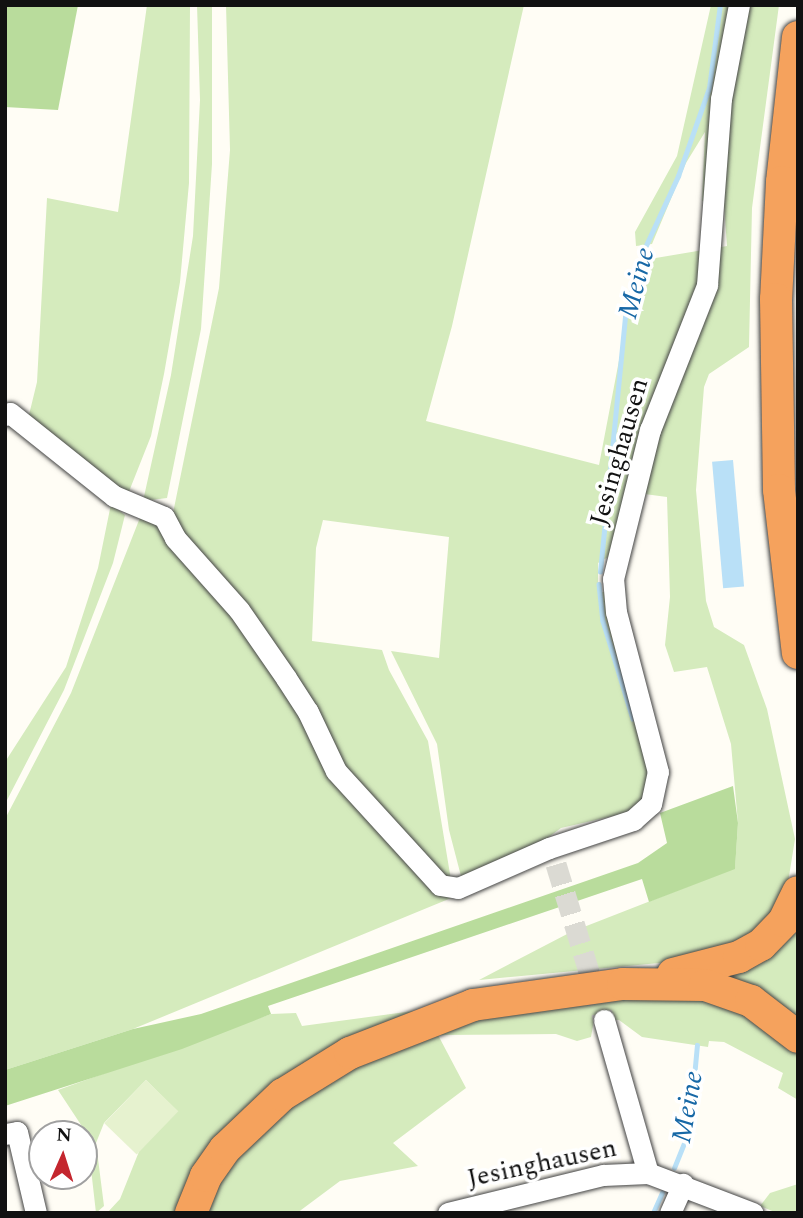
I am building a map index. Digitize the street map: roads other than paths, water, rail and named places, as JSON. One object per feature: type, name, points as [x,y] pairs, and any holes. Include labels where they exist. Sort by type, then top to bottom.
[{"type":"highway","points":[[798,37],[776,299],[779,490],[798,653]]},
{"type":"highway","points":[[191,1213],[206,1176],[256,1118],[282,1095],[351,1054],[474,1005],[623,984],[714,965],[749,953],[775,933],[798,892]]},
{"type":"highway","points":[[623,984],[695,984],[725,990],[760,1006],[798,1037]]},
{"type":"street","name":"Jesinghausen","points":[[8,414],[114,496],[164,517],[175,538],[239,610],[286,678],[308,712],[336,771],[440,885],[458,888],[553,856],[633,820],[644,813],[657,789],[658,772],[616,612],[613,579],[650,430],[708,285],[721,99],[739,5]]},
{"type":"street","name":"Jesinghausen","points":[[604,1020],[648,1173]]},
{"type":"street","points":[[5,1134],[17,1132],[36,1213]]},
{"type":"street","name":"Jesinghausen","points":[[448,1213],[603,1175],[648,1173],[683,1184],[753,1213]]},
{"type":"street","points":[[670,1213],[683,1184]]},
{"type":"water","points":[[733,460],[744,587],[723,588],[712,462]]},
{"type":"waterway","name":"Meine","points":[[600,572],[626,309],[642,254],[678,176],[709,88],[720,5]]},
{"type":"waterway","name":"Meine","points":[[599,584],[603,621],[633,719]]},
{"type":"waterway","name":"Meine","points":[[674,1168],[689,1131],[697,1045]]},
{"type":"waterway","name":"Meine","points":[[653,1213],[662,1193]]},
{"type":"tunnel","points":[[556,864],[604,1020]]}]
